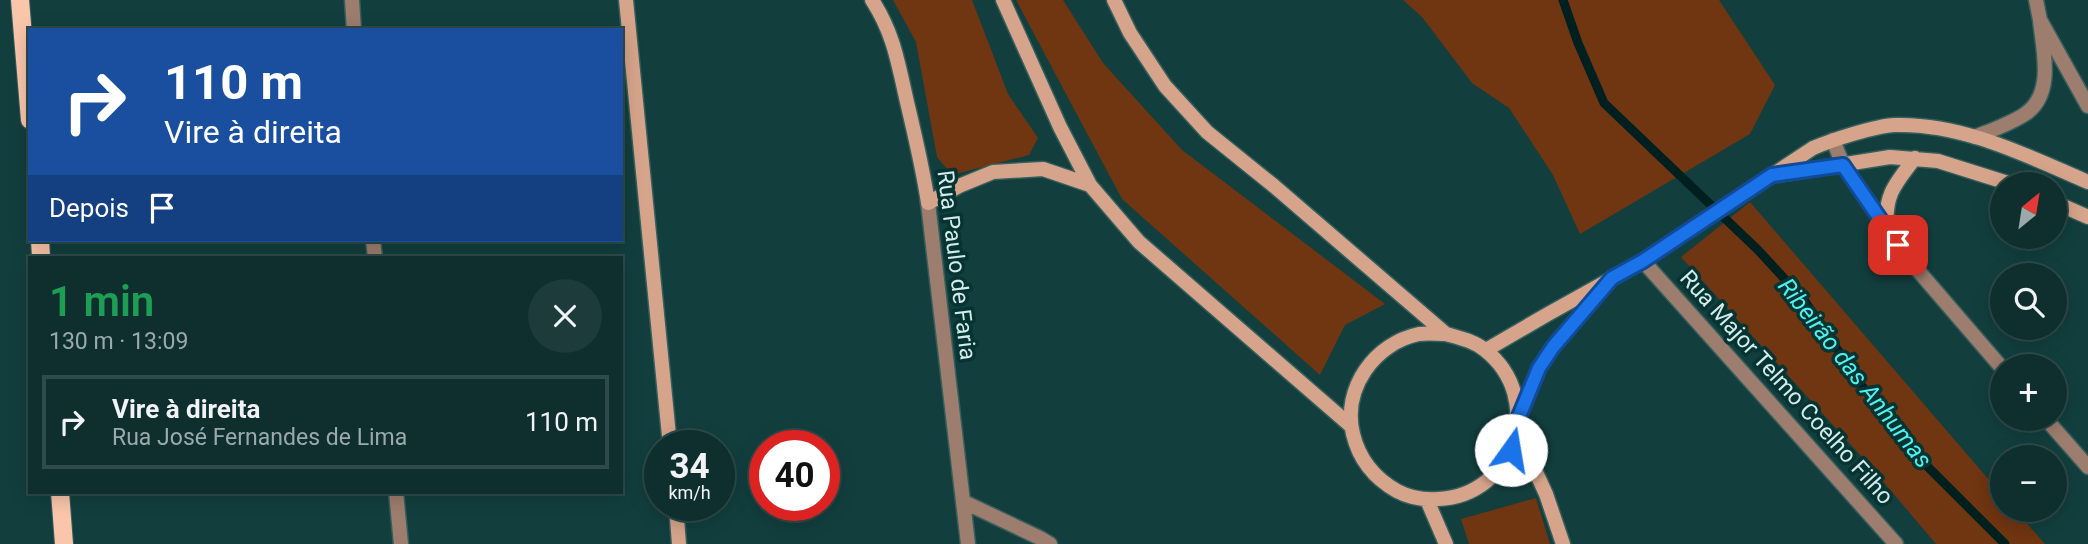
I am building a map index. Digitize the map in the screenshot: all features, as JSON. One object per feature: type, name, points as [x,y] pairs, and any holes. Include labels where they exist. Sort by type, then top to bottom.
[{"type":"main road","points":[[20,0],[28,96]]},
{"type":"main road","points":[[60,494],[64,544]]},
{"type":"street","points":[[352,0],[354,28]]},
{"type":"street","points":[[626,0],[668,430]]},
{"type":"street","name":"Rua Paulo de Faria","points":[[872,0],[886,21],[895,47],[922,168],[968,544]]},
{"type":"street","points":[[1003,0],[1060,127],[1090,185],[1139,242],[1351,426]]},
{"type":"street","points":[[1114,0],[1130,33],[1165,86],[1207,132],[1446,334]]},
{"type":"street","points":[[1975,137],[2028,112],[2040,97],[2045,69],[2036,0]]},
{"type":"street","points":[[2040,20],[2088,106]]},
{"type":"street","points":[[1486,351],[1643,261],[1812,148],[1833,140],[1893,125],[1944,130],[1975,137],[2088,182]]},
{"type":"street","points":[[1833,140],[1843,165],[1886,229],[1909,260],[1990,354]]},
{"type":"street","points":[[1772,175],[1890,157],[1938,161],[1990,177]]},
{"type":"street","points":[[1886,229],[1885,211],[1889,195],[1915,159]]},
{"type":"street","points":[[928,204],[959,186],[992,172],[1043,169],[1090,185]]},
{"type":"street","points":[[2067,207],[2088,217]]},
{"type":"street","name":"Rua Major Telmo Coelho Filho","points":[[1643,261],[1896,544]]},
{"type":"street","points":[[1563,544],[1518,425],[1515,393],[1504,370],[1486,351],[1467,340],[1446,334],[1421,334],[1397,342],[1376,356],[1360,377],[1352,401],[1351,426],[1357,448],[1369,468],[1385,484],[1405,495],[1427,500],[1448,499],[1468,493],[1486,482],[1500,468],[1511,450],[1518,425],[1539,368],[1553,347],[1612,278]]},
{"type":"street","points":[[2056,431],[2088,467]]},
{"type":"street","points":[[396,494],[401,544]]},
{"type":"street","points":[[1427,500],[1446,544]]},
{"type":"street","points":[[964,502],[1050,544]]},
{"type":"street","points":[[677,521],[679,544]]},
{"type":"shaded area","points":[[893,0],[972,0],[1008,94],[1038,138],[1029,155],[952,175],[937,157],[916,42]]},
{"type":"shaded area","points":[[1016,0],[1063,0],[1103,63],[1182,150],[1385,304],[1345,325],[1320,375],[1122,199]]},
{"type":"shaded area","points":[[1403,0],[1719,0],[1775,85],[1750,134],[1580,234],[1553,175],[1509,108],[1472,83],[1422,17]]},
{"type":"shaded area","points":[[1750,202],[1990,481],[1990,522],[2026,522],[2045,544],[1936,544],[1870,466],[1681,257]]},
{"type":"shaded area","points":[[1536,498],[1550,544],[1469,544],[1461,519]]},
{"type":"waterway","name":"Ribeirão das Anhumas","points":[[1563,0],[1604,103],[1758,250],[1804,300],[1862,386],[1926,465],[2005,544]]},
{"type":"route","points":[[1511,450],[1518,419],[1539,368],[1553,347],[1612,278],[1643,261],[1772,175],[1843,165],[1898,245]]}]
